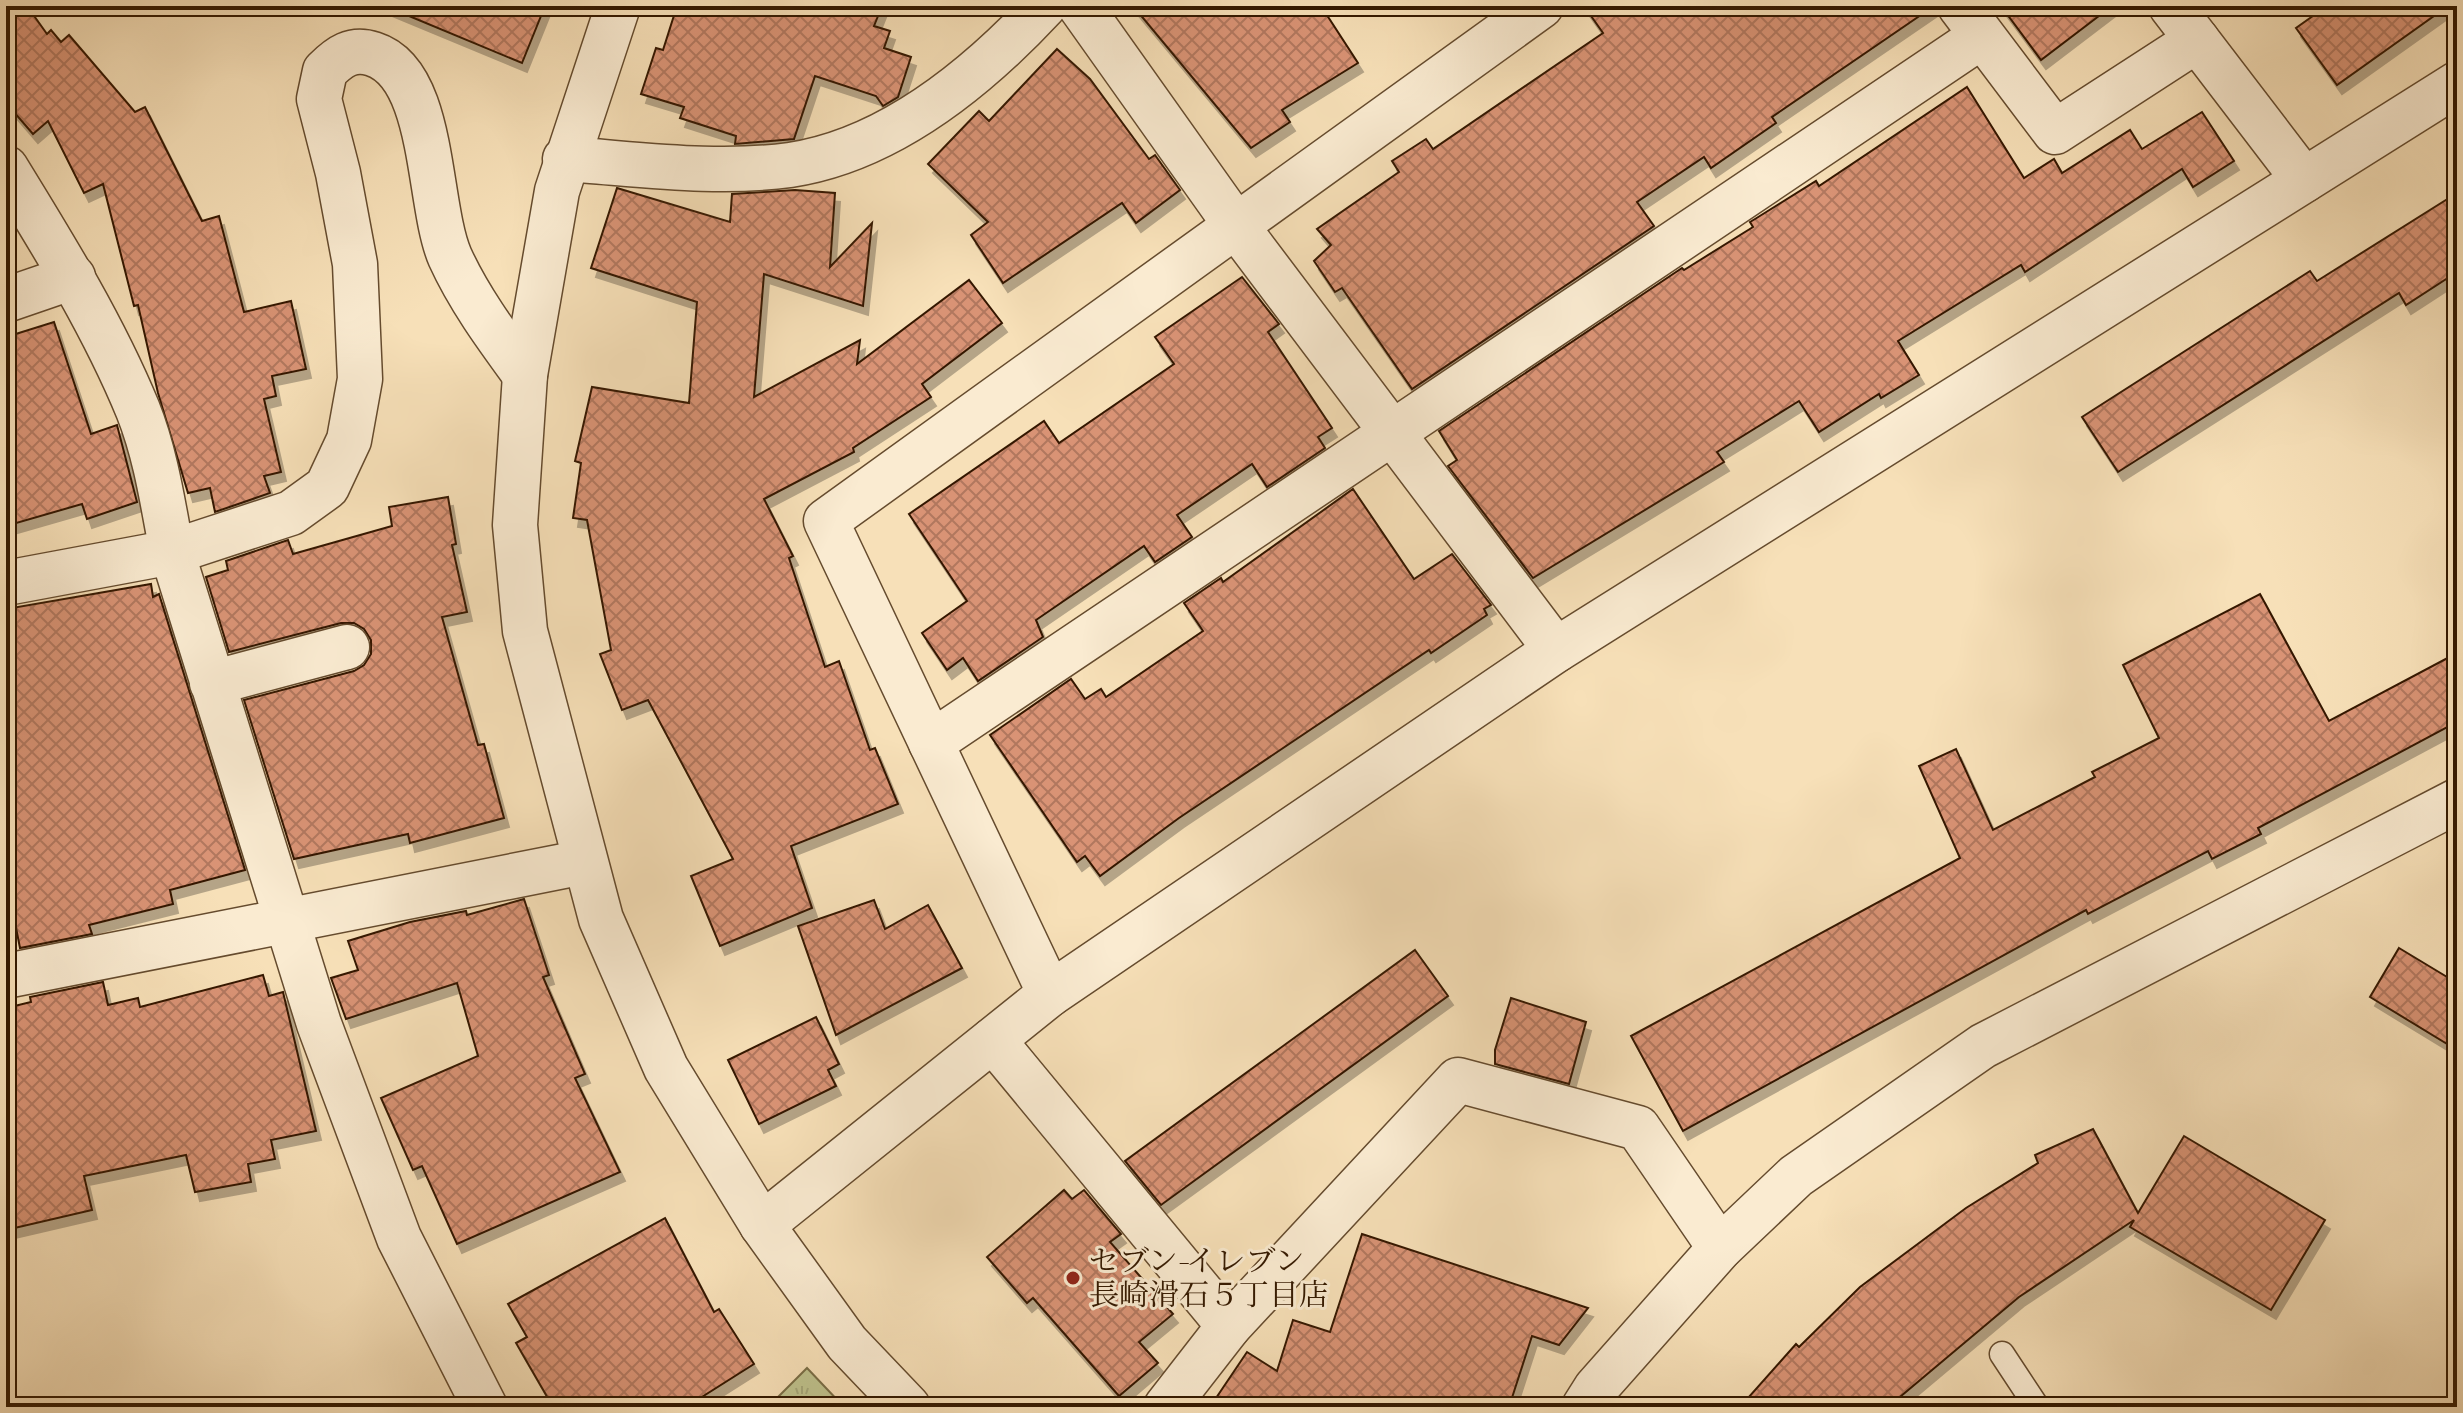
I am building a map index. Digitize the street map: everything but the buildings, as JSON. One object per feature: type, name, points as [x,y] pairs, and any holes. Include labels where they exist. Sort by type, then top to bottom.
[{"type":"street","points":[[618,6],[565,159],[525,375],[515,525],[525,631],[601,919],[666,1068],[762,1225],[847,1343],[908,1407]]},
{"type":"street","points":[[565,159],[693,168],[791,165],[858,145],[892,130],[960,84],[1044,6]]},
{"type":"street","points":[[1080,6],[1237,227],[1556,650]]},
{"type":"street","points":[[1050,994],[826,521],[1541,6]]},
{"type":"street","points":[[931,743],[1393,434],[1971,21],[2055,132],[2184,23],[2304,180]]},
{"type":"street","points":[[6,583],[172,552],[291,513],[327,487],[349,440],[360,379],[355,264],[319,99],[325,71],[338,58],[366,52],[382,57],[393,64],[411,90],[449,255],[489,325],[525,375]]},
{"type":"street","points":[[762,1225],[1050,994],[1556,650],[2457,84]]},
{"type":"street","points":[[6,168],[73,277],[138,411],[159,482],[172,552],[284,921],[399,1238],[485,1407]]},
{"type":"street","points":[[6,300],[73,277]]},
{"type":"street","points":[[212,683],[347,647]]},
{"type":"street","points":[[1584,1407],[1596,1388],[1720,1248],[1796,1176],[1983,1046],[2457,801]]},
{"type":"street","points":[[6,976],[584,862]]},
{"type":"street","points":[[993,1040],[1229,1326]]},
{"type":"street","points":[[1166,1407],[1229,1326],[1458,1080],[1638,1128],[1720,1248]]},
{"type":"lane","points":[[2002,1354],[2037,1407]]},
{"type":"green space","points":[[807,1368],[844,1407],[768,1407]]},
{"type":"place","name":"セブン-イレブン 長崎滑石５丁目店","points":[[1073,1278]]}]
